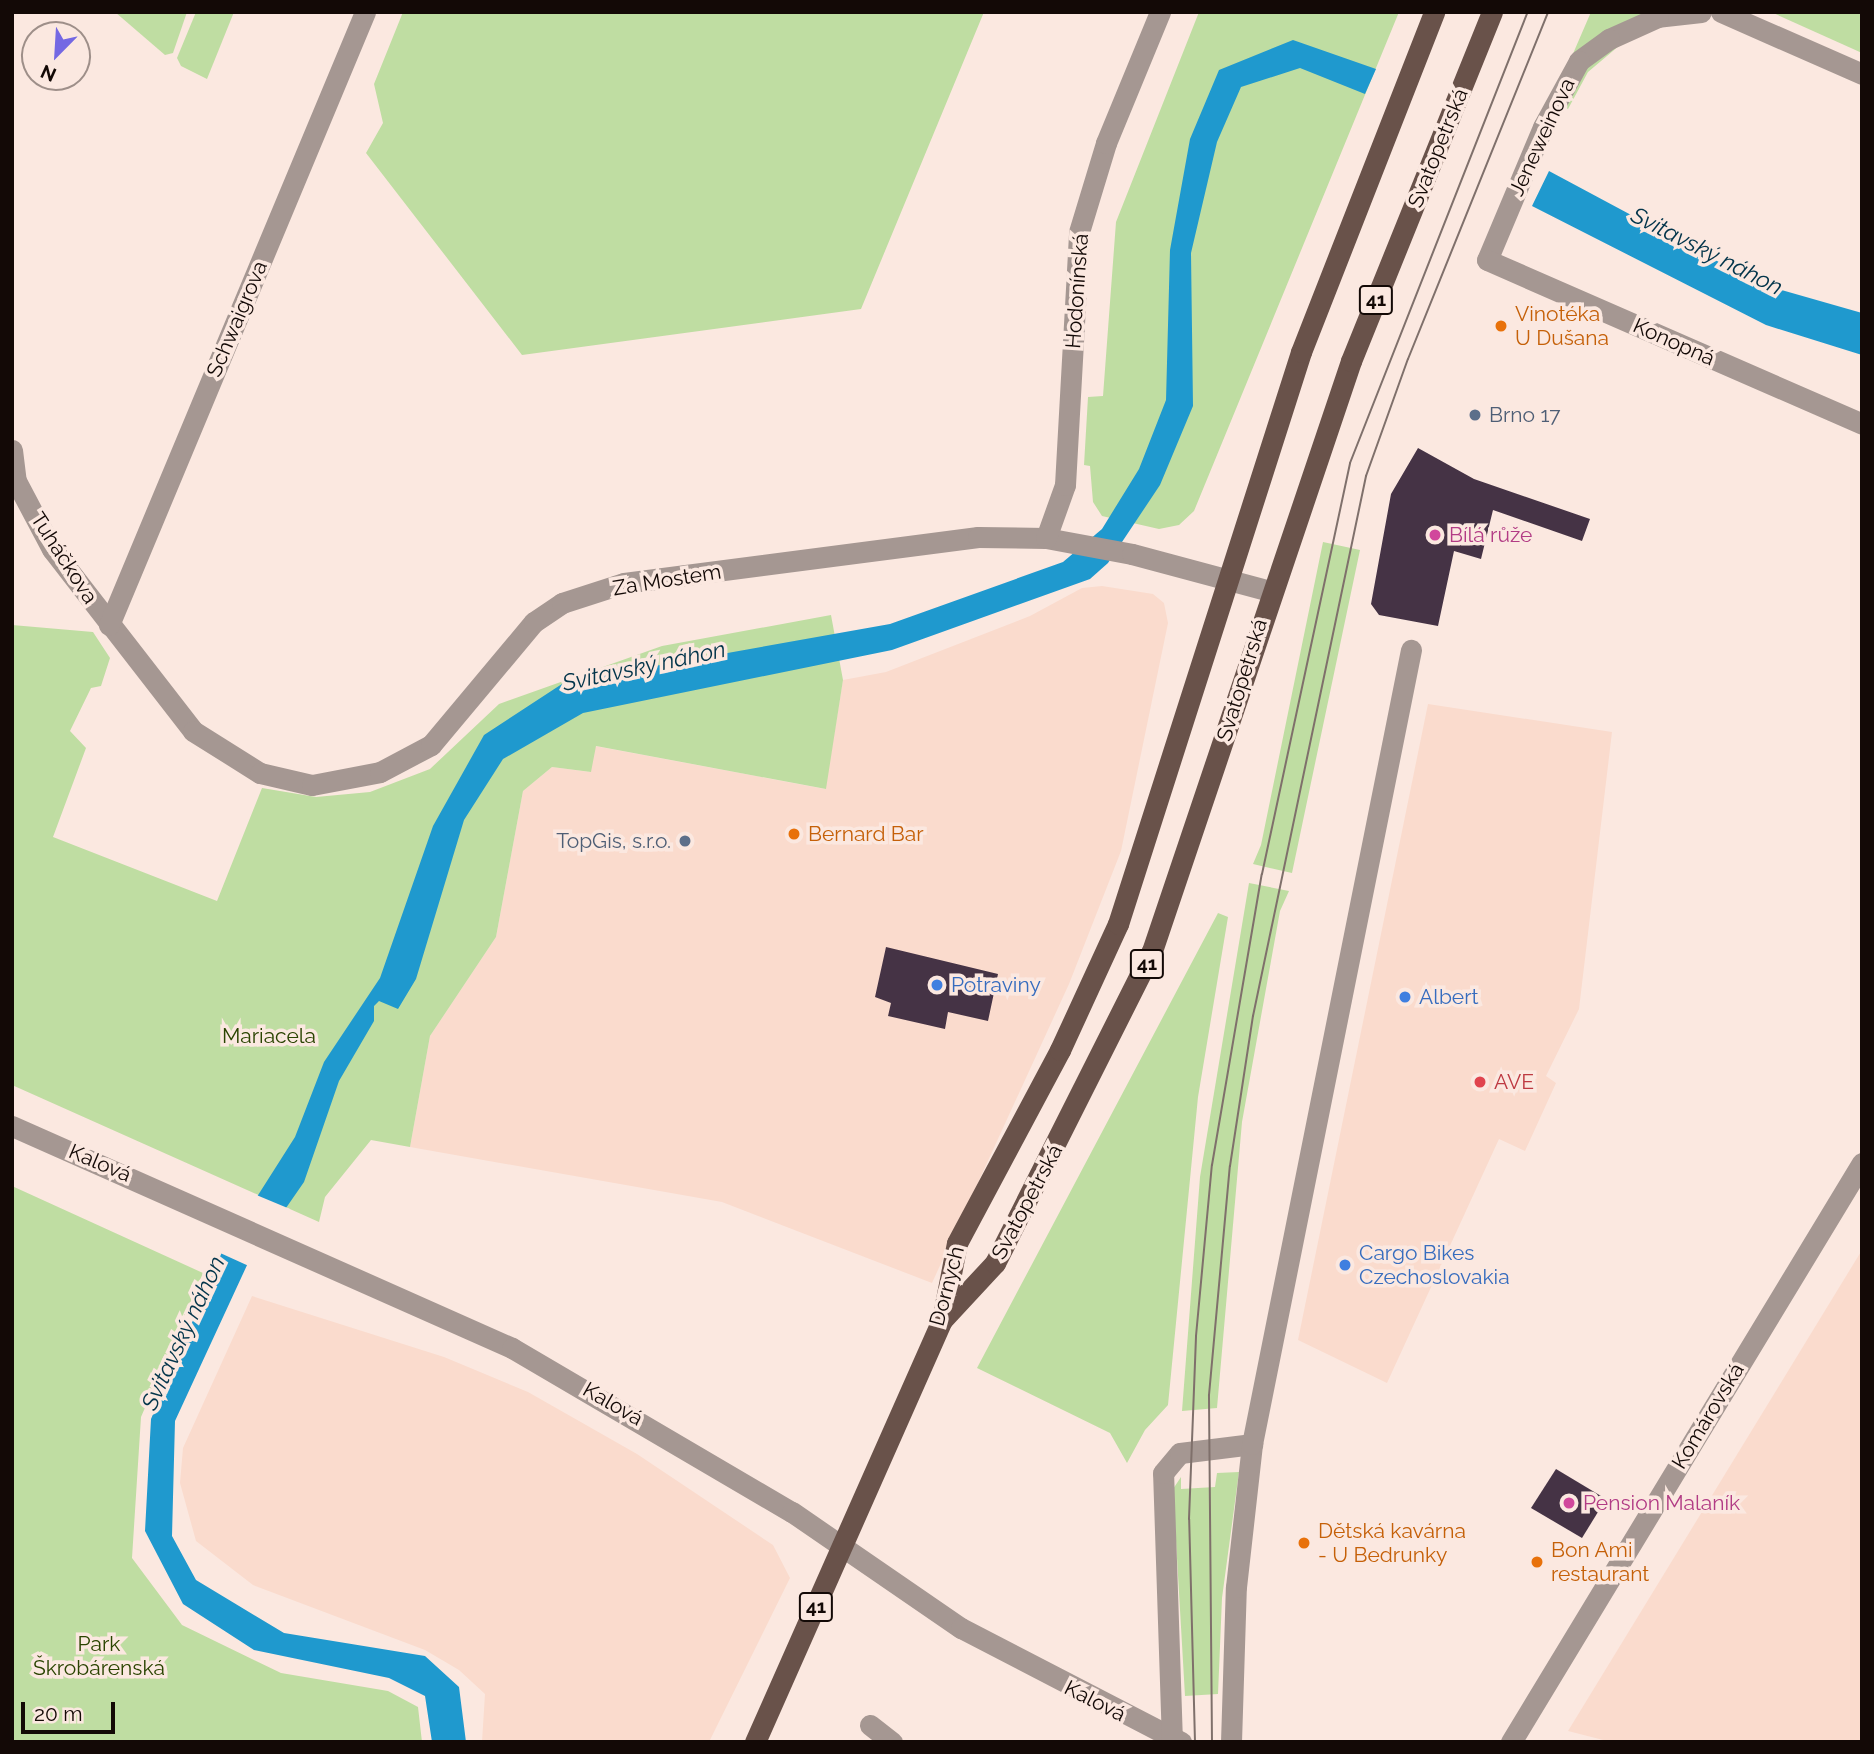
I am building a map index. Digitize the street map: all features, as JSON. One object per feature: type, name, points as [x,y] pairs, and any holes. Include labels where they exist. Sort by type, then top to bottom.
[{"type":"main road","name":"Svatopetrská","points":[[1160,796],[1325,283],[1434,12]]},
{"type":"main road","name":"Svatopetrská","points":[[942,1320],[995,1263],[1132,999],[1191,845],[1270,591],[1351,361],[1492,12]]},
{"type":"main road","name":"Dornych","points":[[755,1742],[942,1320],[957,1243],[1096,979],[1160,796]]},
{"type":"street","name":"Schwaigrova","points":[[109,625],[365,12]]},
{"type":"street","name":"Hodonínská","points":[[1053,538],[1065,485],[1079,232],[1106,143],[1160,12]]},
{"type":"street","name":"Jeneweinova","points":[[1487,260],[1543,127],[1579,61],[1609,39],[1658,17],[1701,12]]},
{"type":"street","points":[[1721,12],[1862,74]]},
{"type":"street","name":"Konopná","points":[[1487,260],[1862,424]]},
{"type":"street","name":"Tuháčkova","points":[[12,450],[16,481],[52,549],[109,625]]},
{"type":"street","name":"Za Mostem","points":[[109,625],[193,731],[260,773],[312,785],[380,772],[431,745],[534,622],[574,599],[624,583],[978,537],[1053,538],[1132,554],[1270,591]]},
{"type":"street","points":[[1231,1742],[1236,1587],[1250,1502],[1252,1444],[1411,650]]},
{"type":"street","name":"Kalová","points":[[12,1126],[206,1209],[569,1379],[841,1547],[961,1628],[1175,1741]]},
{"type":"street","name":"Komárovská","points":[[1511,1742],[1862,1163]]},
{"type":"street","points":[[1175,1741],[1163,1473],[1180,1453],[1252,1444]]},
{"type":"street","points":[[870,1725],[892,1742]]},
{"type":"shaded area","points":[[1102,586],[1153,594],[1164,603],[1168,623],[1121,851],[1069,984],[932,1283],[722,1202],[410,1147],[430,1036],[496,937],[523,791],[552,767],[590,772],[595,746],[825,789],[843,680],[886,672],[1030,616],[1082,588]]},
{"type":"shaded area","points":[[1428,704],[1612,732],[1579,1009],[1546,1076],[1556,1083],[1525,1151],[1499,1139],[1387,1383],[1298,1340]]},
{"type":"shaded area","points":[[1862,1250],[1862,1742],[1611,1742],[1568,1731]]},
{"type":"shaded area","points":[[252,1296],[444,1357],[528,1392],[637,1454],[773,1545],[790,1578],[709,1742],[482,1742],[485,1694],[459,1670],[425,1650],[253,1585],[196,1541],[180,1483],[183,1448]]},
{"type":"green space","points":[[115,12],[187,12],[173,53],[165,55]]},
{"type":"green space","points":[[196,12],[234,12],[207,79],[181,66],[177,58]]},
{"type":"green space","points":[[403,12],[984,12],[861,309],[522,355],[366,153],[383,123],[374,84]]},
{"type":"green space","points":[[1199,12],[1399,12],[1194,511],[1179,525],[1159,529],[1102,516],[1093,502],[1090,466],[1084,465],[1088,397],[1103,396],[1116,222]]},
{"type":"green space","points":[[1591,12],[1688,12],[1639,29],[1588,72],[1568,109],[1553,100]]},
{"type":"green space","points":[[1771,12],[1862,12],[1862,53]]},
{"type":"green space","points":[[1323,542],[1360,550],[1292,873],[1253,864],[1261,845]]},
{"type":"green space","name":"Mariacela","points":[[831,615],[843,680],[826,789],[596,746],[591,772],[552,767],[523,791],[496,937],[430,1036],[410,1147],[371,1140],[325,1197],[319,1222],[12,1085],[12,625],[93,632],[110,658],[101,686],[91,688],[70,731],[86,748],[53,837],[217,901],[262,788],[316,797],[370,792],[430,769],[499,704],[662,646]]},
{"type":"green space","points":[[1249,883],[1289,891],[1280,911],[1242,1122],[1217,1408],[1182,1411],[1200,1177]]},
{"type":"green space","points":[[1218,913],[1228,917],[1198,1097],[1168,1405],[1145,1430],[1127,1463],[1110,1433],[977,1368]]},
{"type":"green space","name":"Park Škrobárenská","points":[[12,1186],[203,1273],[141,1417],[132,1558],[182,1625],[281,1673],[388,1691],[418,1707],[422,1742],[12,1742]]},
{"type":"green space","points":[[1239,1472],[1222,1598],[1218,1694],[1185,1696],[1173,1489],[1181,1477],[1181,1489],[1215,1487],[1217,1473]]},
{"type":"water","points":[[1293,40],[1376,69],[1365,94],[1300,68],[1241,87],[1217,142],[1191,253],[1193,406],[1160,485],[1108,563],[1090,579],[892,650],[583,713],[503,759],[464,820],[416,979],[398,1009],[379,1001],[374,1006],[374,1021],[339,1081],[304,1182],[248,1263],[175,1421],[172,1536],[196,1580],[284,1633],[425,1656],[459,1687],[466,1742],[432,1742],[425,1696],[389,1678],[254,1650],[183,1604],[145,1531],[151,1419],[222,1252],[295,1137],[324,1062],[380,978],[433,826],[484,735],[565,682],[890,624],[1063,562],[1102,529],[1139,469],[1166,400],[1170,250],[1190,139],[1219,70]]},
{"type":"water","points":[[1549,171],[1760,284],[1862,313],[1862,355],[1766,325],[1532,206]]},
{"type":"pier","points":[[254,1194],[290,1209],[251,1267],[218,1252]]},
{"type":"building","name":"Bílá růže","points":[[1418,448],[1474,479],[1590,519],[1582,541],[1493,510],[1481,559],[1454,551],[1438,626],[1379,615],[1371,604],[1391,494]]},
{"type":"building","name":"Potraviny","points":[[886,947],[998,974],[988,1021],[948,1012],[945,1029],[888,1016],[891,1003],[875,997]]},
{"type":"building","name":"Pension Malaník","points":[[1556,1469],[1606,1499],[1582,1538],[1531,1508]]},
{"type":"tram line","points":[[1195,1742],[1189,1519],[1196,1336],[1212,1165],[1262,874],[1350,463],[1528,12]]},
{"type":"tram line","points":[[1212,1742],[1209,1395],[1230,1166],[1253,1016],[1366,476],[1408,359],[1548,12]]},
{"type":"place","name":"Vinotéka U Dušana","points":[[1501,326]]},
{"type":"place","name":"Brno 17","points":[[1475,415]]},
{"type":"place","name":"Bílá růže","points":[[1435,535]]},
{"type":"place","name":"Bernard Bar","points":[[794,834]]},
{"type":"place","name":"TopGis, s.r.o.","points":[[685,841]]},
{"type":"place","name":"Potraviny","points":[[937,985]]},
{"type":"place","name":"Albert","points":[[1405,997]]},
{"type":"place","name":"AVE","points":[[1480,1082]]},
{"type":"place","name":"Cargo Bikes Czechoslovakia","points":[[1345,1265]]},
{"type":"place","name":"Pension Malaník","points":[[1569,1503]]},
{"type":"place","name":"Dětská kavárna - U Bedrunky","points":[[1304,1543]]},
{"type":"place","name":"Bon Ami restaurant","points":[[1537,1562]]},
{"type":"water label","name":"Svitavský náhon","points":[[1707,251]]},
{"type":"water label","name":"Svitavský náhon","points":[[644,666]]},
{"type":"water label","name":"Svitavský náhon","points":[[183,1333]]}]
